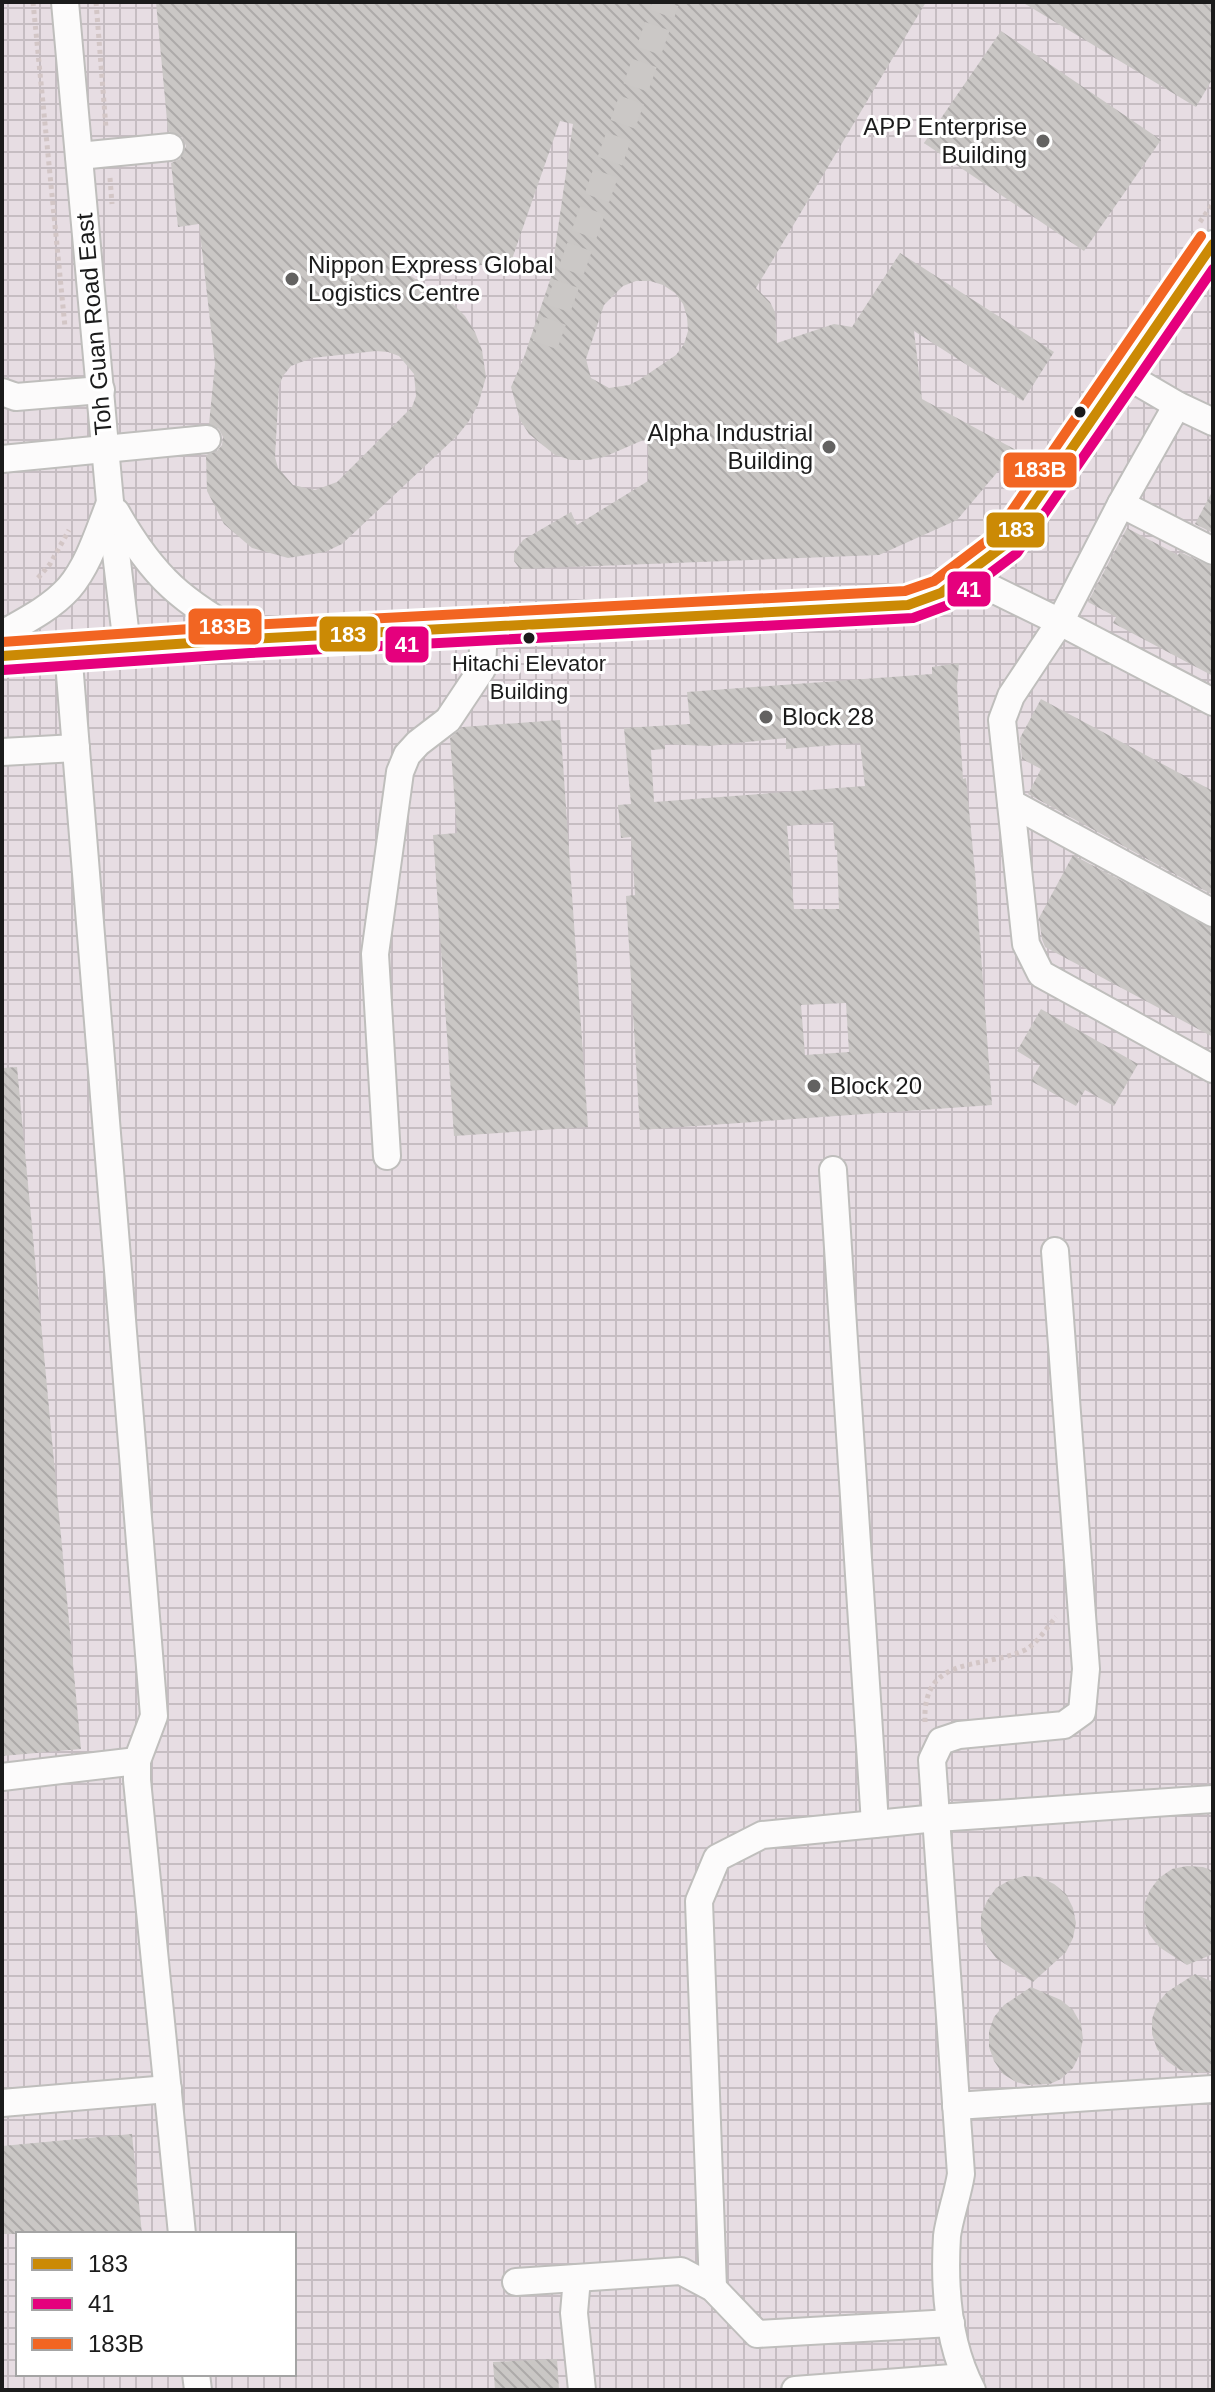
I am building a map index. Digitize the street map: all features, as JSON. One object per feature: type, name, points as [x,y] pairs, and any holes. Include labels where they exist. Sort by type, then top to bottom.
[{"type":"street","name":"Toh Guan Road East","points":[[65,2],[110,502],[127,646]]},
{"type":"street","points":[[79,156],[170,147]]},
{"type":"street","points":[[2,656],[249,639],[908,605],[941,593],[1006,544],[1124,374],[1204,237]]},
{"type":"street","points":[[1124,374],[1213,422]]},
{"type":"street","points":[[2,392],[16,397],[101,390]]},
{"type":"street","points":[[1177,405],[1060,622],[1011,696],[1002,720],[1026,944],[1041,974],[1213,1069]]},
{"type":"street","points":[[2,459],[207,439]]},
{"type":"street","points":[[2,634],[47,608],[69,588],[87,558],[110,502]]},
{"type":"street","points":[[110,502],[136,547],[175,590],[211,617],[249,639]]},
{"type":"street","points":[[1121,504],[1213,551]]},
{"type":"street","points":[[966,576],[1213,702]]},
{"type":"street","points":[[387,1156],[375,954],[400,772],[407,755],[418,743],[448,720],[482,669],[484,627]]},
{"type":"street","points":[[68,650],[154,1716],[137,1761],[182,2232]]},
{"type":"street","points":[[2,752],[76,748]]},
{"type":"street","points":[[1011,803],[1213,913]]},
{"type":"street","points":[[833,1170],[875,1824]]},
{"type":"street","points":[[795,2390],[968,2384],[955,2349],[951,2323],[947,2233],[961,2174],[932,1760],[941,1741],[959,1735],[1064,1725],[1082,1712],[1086,1669],[1055,1251]]},
{"type":"street","points":[[2,1777],[137,1761]]},
{"type":"street","points":[[713,2288],[699,1901],[717,1858],[762,1835],[937,1818],[1213,1799]]},
{"type":"street","points":[[2,2103],[168,2089]]},
{"type":"street","points":[[956,2106],[1213,2089]]},
{"type":"street","points":[[516,2282],[681,2271],[713,2288],[757,2334],[951,2323]]},
{"type":"street","points":[[577,2278],[574,2313],[582,2390]]},
{"type":"path","points":[[33,2],[65,330]]},
{"type":"path","points":[[96,2],[113,215]]},
{"type":"path","points":[[1204,237],[1213,203]]},
{"type":"path","points":[[35,583],[50,564],[75,517]]},
{"type":"path","points":[[926,1726],[924,1701],[934,1681],[964,1666],[1028,1649],[1081,1590]]},
{"type":"shaded area","points":[[2,2],[1213,2],[1213,2390],[2,2390]]},
{"type":"building","points":[[156,2],[926,2],[756,288],[775,312],[777,343],[834,324],[852,327],[900,253],[1054,352],[1023,401],[914,331],[922,399],[1016,450],[957,520],[879,555],[520,569],[514,561],[514,552],[523,540],[571,512],[577,525],[648,481],[648,438],[604,457],[588,460],[571,460],[555,455],[529,434],[520,420],[511,387],[551,277],[573,124],[560,121],[511,262],[406,273],[452,303],[475,332],[482,350],[486,377],[478,405],[469,421],[458,435],[342,544],[325,552],[288,558],[252,548],[224,524],[207,491],[206,455],[217,451],[223,437],[219,429],[209,424],[215,364],[199,224],[178,227],[171,163],[180,159],[186,146],[182,137],[168,131]],"holes":[[[636,281],[650,281],[675,293],[683,304],[688,331],[676,355],[629,385],[609,388],[591,378],[586,359],[604,305],[623,286]],[[376,351],[399,356],[414,374],[416,396],[412,407],[337,482],[315,490],[293,485],[278,468],[275,457],[279,386],[283,376],[291,366],[312,358]]]},
{"type":"building","points":[[1022,2],[1213,2],[1213,78],[1196,107]]},
{"type":"building","name":"APP Enterprise Building","points":[[1001,31],[1161,140],[1084,251],[924,143]]},
{"type":"building","points":[[1213,490],[1213,533],[1195,524]]},
{"type":"building","points":[[1127,528],[1178,555],[1180,552],[1213,567],[1213,676],[1113,623],[1116,617],[1088,602]]},
{"type":"building","points":[[959,663],[957,686],[963,779],[966,778],[975,872],[992,1105],[640,1130],[626,896],[635,895],[631,837],[621,838],[618,805],[631,804],[624,728],[690,724],[687,692],[932,674],[932,667]],"holes":[[[786,738],[786,749],[860,743],[865,786],[654,802],[651,750],[665,749],[665,744],[709,746]],[[833,822],[839,909],[794,909],[787,826]],[[846,1003],[849,1052],[805,1055],[801,1005]]]},
{"type":"building","points":[[1041,699],[1213,791],[1213,895],[1028,794],[1041,769],[1022,759],[1020,738]]},
{"type":"building","name":"Hitachi Elevator Building","points":[[560,720],[588,1127],[454,1136],[433,835],[457,833],[450,738],[463,727]]},
{"type":"building","points":[[1073,855],[1213,929],[1213,1037],[1045,947],[1039,918]]},
{"type":"building","points":[[1041,1009],[1138,1064],[1114,1106],[1085,1090],[1076,1106],[1031,1081],[1040,1065],[1017,1051]]},
{"type":"building","points":[[17,1067],[81,1749],[2,1756],[2,1068]]},
{"type":"building","points":[[1187,1866],[1213,1871],[1213,1954],[1187,1965],[1159,1947],[1149,1934],[1144,1920],[1144,1905],[1159,1878],[1172,1869]]},
{"type":"building","points":[[1024,1876],[1040,1877],[1066,1894],[1076,1923],[1066,1952],[1033,1982],[996,1958],[981,1931],[981,1915],[996,1888]]},
{"type":"building","points":[[1195,1974],[1213,1982],[1213,2072],[1180,2070],[1157,2049],[1152,2034],[1152,2019],[1157,2004],[1167,1992]]},
{"type":"building","points":[[1031,1987],[1061,2000],[1073,2010],[1081,2024],[1083,2039],[1073,2068],[1050,2084],[1016,2082],[1003,2074],[989,2047],[989,2031],[994,2017],[1004,2005]]},
{"type":"building","points":[[132,2134],[142,2232],[2,2234],[2,2146]]},
{"type":"building","points":[[557,2359],[559,2390],[495,2390],[493,2362]]},
{"type":"tunnel","points":[[545,345],[666,2]]},
{"type":"transit line","name":"183B","points":[[2,642],[248,625],[905,591],[934,581],[996,534],[1201,236]]},
{"type":"transit line","name":"183","points":[[2,656],[249,639],[908,605],[941,593],[1006,544],[1213,244]]},
{"type":"transit line","name":"41","points":[[3,670],[250,653],[913,618],[948,605],[1017,553],[1213,269]]},
{"type":"place","name":"APP Enterprise Building","points":[[1043,141]]},
{"type":"place","name":"Nippon Express Global Logistics Centre","points":[[292,279]]},
{"type":"place","name":"Alpha Industrial Building","points":[[829,447]]},
{"type":"place","name":"Hitachi Elevator Building","points":[[529,638]]},
{"type":"place","name":"Block 28","points":[[766,717]]},
{"type":"place","name":"Block 20","points":[[814,1086]]}]
